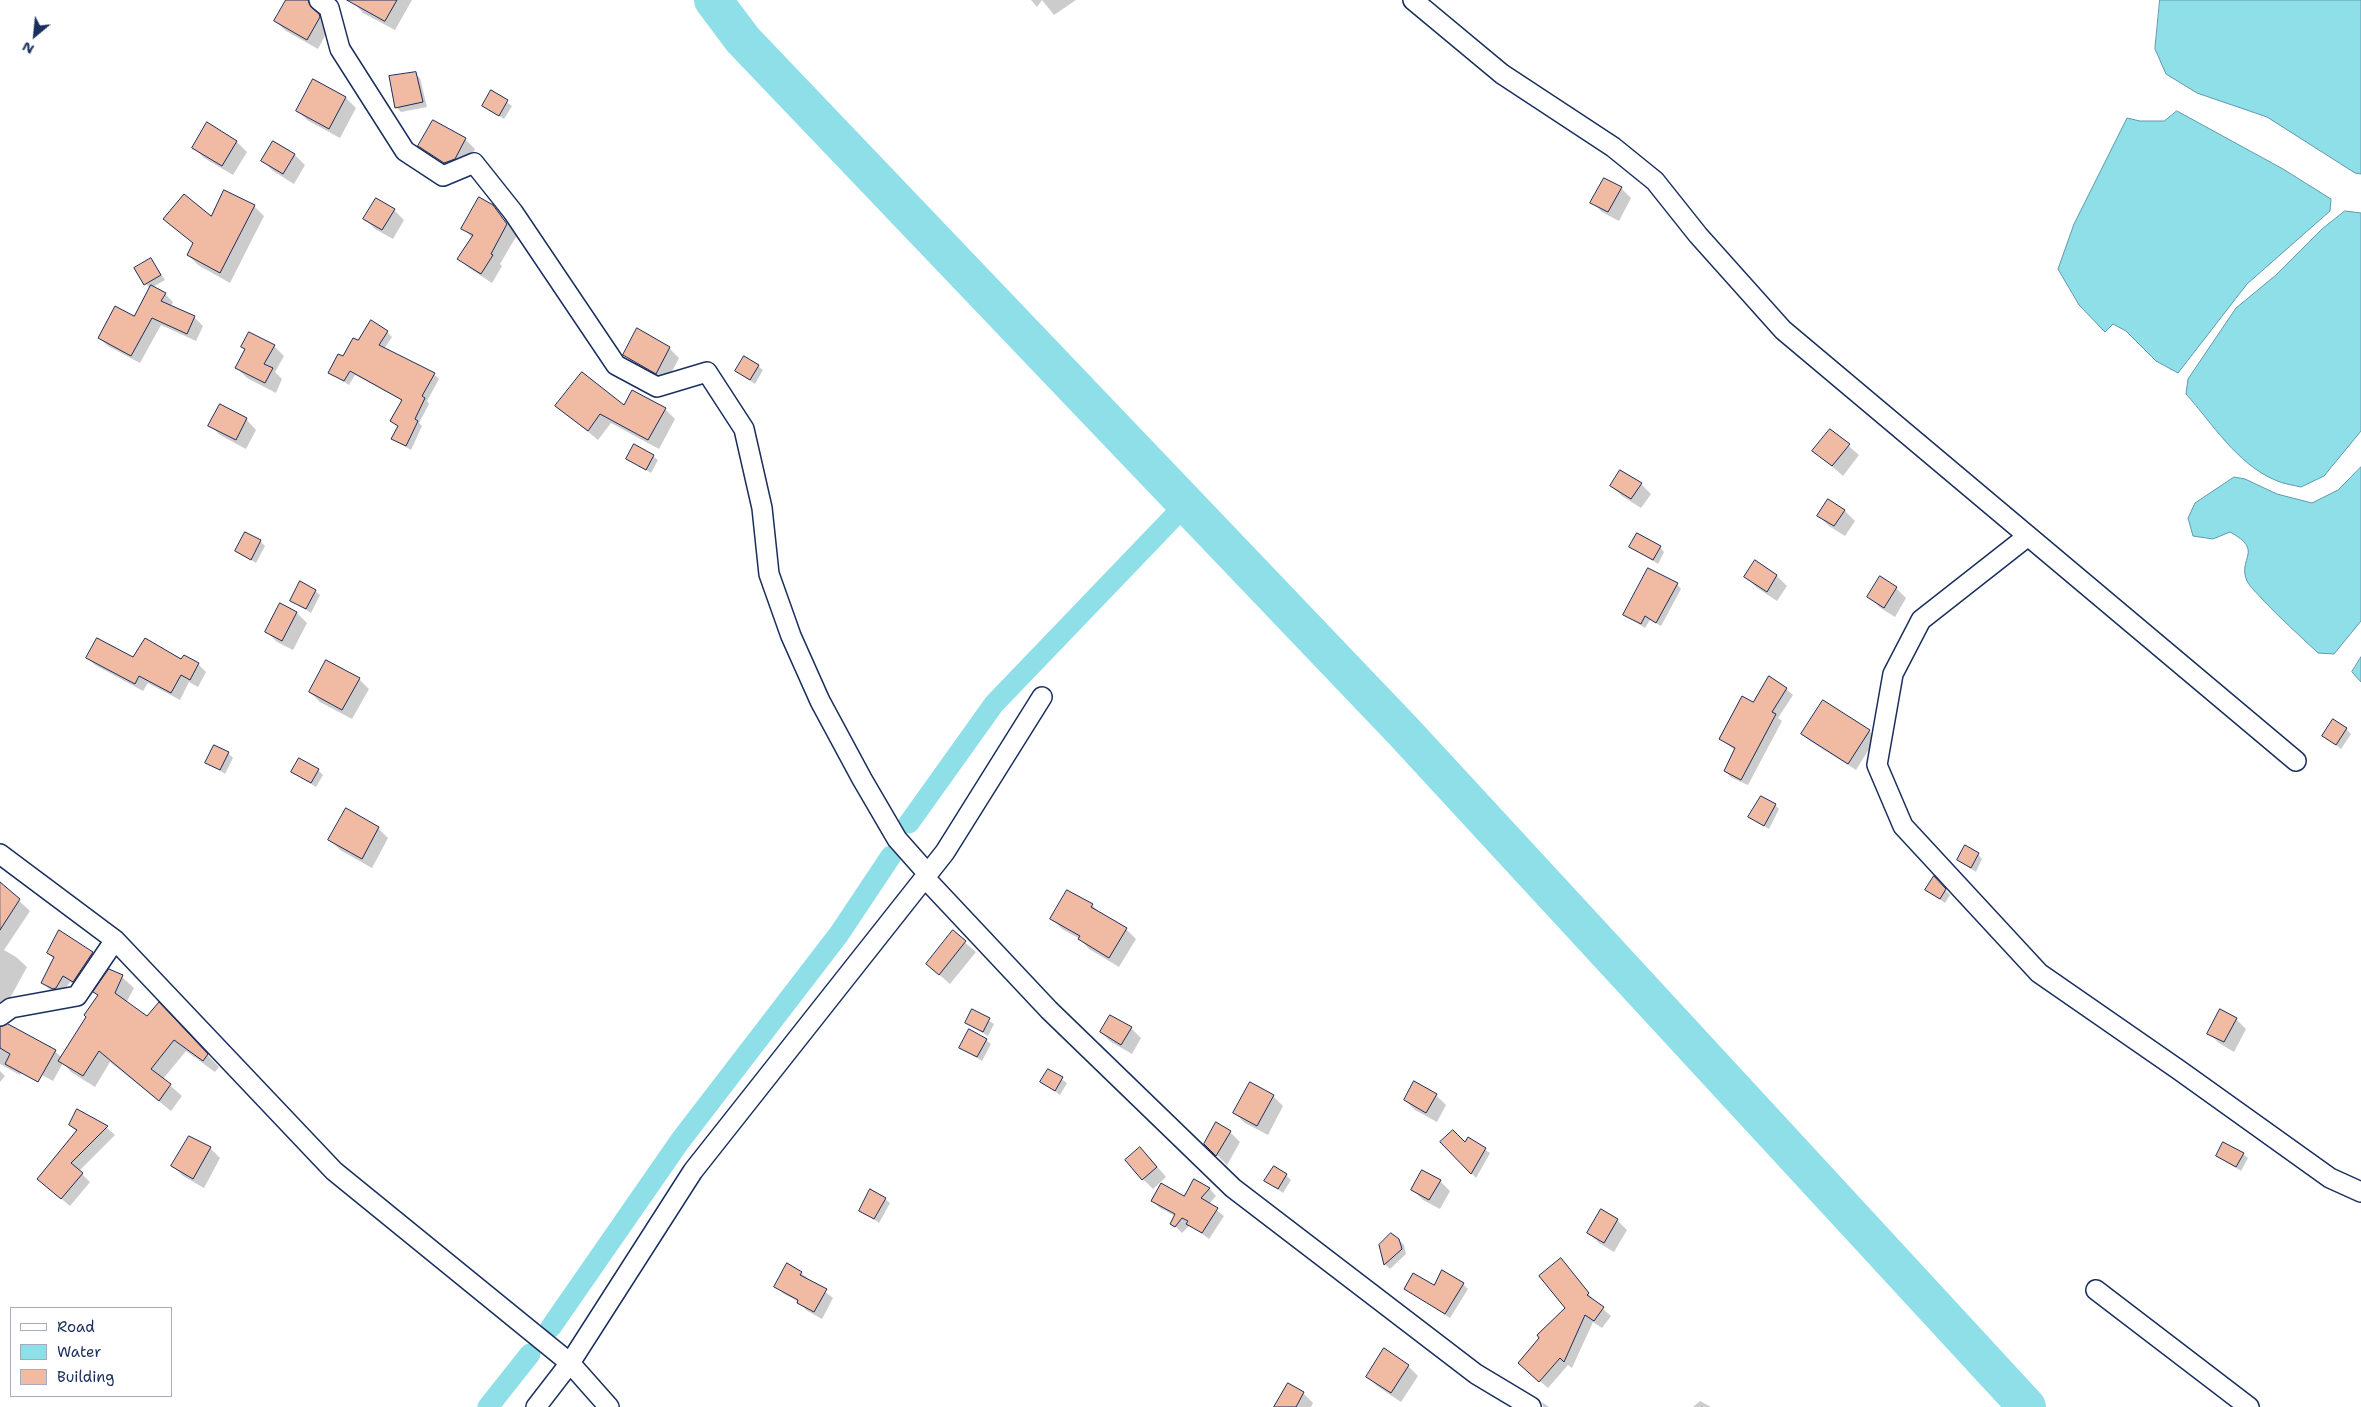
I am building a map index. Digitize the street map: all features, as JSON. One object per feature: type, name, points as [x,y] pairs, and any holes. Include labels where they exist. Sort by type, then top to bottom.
[{"type":"street","points":[[319,0],[329,8],[340,49],[405,151],[443,176],[474,164],[514,212],[616,365],[658,387],[707,372],[744,429],[762,508],[769,574],[790,636],[820,701],[867,788],[897,839],[927,876],[1049,1010],[1234,1188],[1476,1374],[1531,1407]]},
{"type":"street","points":[[1413,0],[1502,74],[1613,147],[1655,181],[1698,235],[1783,330],[2296,761]]},
{"type":"street","points":[[2028,536],[1921,620],[1893,674],[1877,765],[1903,826],[2039,972],[2330,1178],[2361,1192]]},
{"type":"street","points":[[536,1407],[570,1363],[693,1171],[946,852],[1042,697]]},
{"type":"street","points":[[0,854],[116,940],[334,1171],[570,1363],[609,1407]]},
{"type":"street","points":[[0,1016],[11,1008],[77,996],[116,940]]},
{"type":"street","points":[[2096,1290],[2249,1407]]},
{"type":"water","points":[[2160,0],[2361,0],[2361,174],[2355,173],[2267,117],[2197,93],[2166,74],[2155,49]]},
{"type":"water","points":[[2177,111],[2283,169],[2331,199],[2330,211],[2247,284],[2178,373],[2156,361],[2126,331],[2113,324],[2105,332],[2079,305],[2058,269],[2074,224],[2127,118],[2140,121],[2164,121]]},
{"type":"water","points":[[2345,211],[2361,213],[2361,431],[2324,476],[2301,487],[2278,481],[2261,473],[2237,453],[2186,394],[2188,379],[2236,308],[2276,275],[2322,229]]},
{"type":"water","points":[[2361,467],[2361,621],[2334,654],[2318,653],[2248,583],[2245,573],[2248,555],[2246,544],[2230,532],[2213,539],[2193,536],[2188,518],[2195,503],[2234,477],[2245,479],[2277,494],[2312,503],[2338,490]]},
{"type":"water","points":[[2361,657],[2361,682],[2352,672]]},
{"type":"building","points":[[286,0],[308,0],[312,8],[319,14],[320,17],[307,40],[274,21]]},
{"type":"building","points":[[347,0],[397,0],[385,21]]},
{"type":"building","points":[[416,72],[423,102],[395,108],[389,76]]},
{"type":"building","points":[[313,79],[346,97],[329,129],[296,111]]},
{"type":"building","points":[[491,90],[508,100],[499,116],[482,106]]},
{"type":"building","points":[[433,120],[466,138],[455,159],[444,163],[418,146]]},
{"type":"building","points":[[207,122],[237,141],[222,166],[192,148]]},
{"type":"building","points":[[273,141],[295,154],[283,174],[261,161]]},
{"type":"building","points":[[1604,178],[1622,187],[1608,212],[1590,203]]},
{"type":"building","points":[[224,190],[255,205],[220,273],[187,255],[193,243],[163,219],[184,194],[211,216]]},
{"type":"building","points":[[479,197],[493,205],[507,224],[491,254],[493,255],[481,274],[457,259],[473,235],[461,229]]},
{"type":"building","points":[[376,198],[395,209],[382,230],[363,219]]},
{"type":"building","points":[[151,258],[161,275],[144,285],[134,268]]},
{"type":"building","points":[[151,285],[166,293],[161,301],[195,316],[187,334],[152,318],[131,356],[98,338],[115,306],[134,316]]},
{"type":"building","points":[[371,320],[388,331],[379,345],[435,373],[422,396],[425,398],[415,419],[418,421],[406,446],[391,439],[398,426],[390,421],[402,400],[350,371],[344,381],[328,373],[338,354],[343,356],[353,338],[358,340]]},
{"type":"building","points":[[637,328],[670,347],[656,374],[623,355]]},
{"type":"building","points":[[249,332],[275,345],[264,364],[273,368],[265,383],[235,368],[245,349],[241,347]]},
{"type":"building","points":[[744,356],[759,365],[750,380],[735,371]]},
{"type":"building","points":[[582,372],[624,405],[632,390],[666,408],[648,440],[600,414],[588,431],[555,406]]},
{"type":"building","points":[[220,404],[247,418],[236,440],[208,426]]},
{"type":"building","points":[[1830,429],[1850,444],[1832,466],[1812,451]]},
{"type":"building","points":[[634,444],[654,455],[646,470],[626,459]]},
{"type":"building","points":[[1620,470],[1642,483],[1631,499],[1610,486]]},
{"type":"building","points":[[1828,499],[1845,510],[1834,526],[1817,516]]},
{"type":"building","points":[[245,532],[261,540],[251,560],[235,551]]},
{"type":"building","points":[[1637,533],[1661,546],[1653,560],[1629,547]]},
{"type":"building","points":[[1755,560],[1777,575],[1767,592],[1744,577]]},
{"type":"building","points":[[1648,568],[1678,583],[1656,623],[1645,616],[1641,624],[1623,615]]},
{"type":"building","points":[[1880,576],[1897,587],[1884,608],[1867,597]]},
{"type":"building","points":[[300,581],[316,590],[306,609],[290,601]]},
{"type":"building","points":[[280,603],[297,612],[282,641],[265,632]]},
{"type":"building","points":[[97,638],[133,657],[145,638],[181,659],[184,655],[199,663],[190,680],[181,675],[171,693],[139,676],[135,684],[86,658]]},
{"type":"building","points":[[326,660],[360,678],[342,710],[309,692]]},
{"type":"building","points":[[1769,676],[1787,688],[1772,712],[1776,714],[1741,780],[1724,771],[1735,748],[1719,739],[1742,696],[1753,702]]},
{"type":"building","points":[[1823,700],[1870,730],[1848,764],[1801,734]]},
{"type":"building","points":[[2333,719],[2347,728],[2336,745],[2322,736]]},
{"type":"building","points":[[214,745],[229,752],[220,770],[205,763]]},
{"type":"building","points":[[299,758],[319,769],[311,783],[291,772]]},
{"type":"building","points":[[1761,796],[1776,804],[1764,826],[1748,817]]},
{"type":"building","points":[[346,808],[379,827],[362,859],[328,840]]},
{"type":"building","points":[[1965,845],[1979,853],[1971,868],[1957,860]]},
{"type":"building","points":[[1934,876],[1946,889],[1940,899],[1925,890]]},
{"type":"building","points":[[0,882],[20,899],[0,930]]},
{"type":"building","points":[[1067,890],[1093,904],[1091,907],[1127,928],[1109,958],[1078,939],[1080,936],[1050,919]]},
{"type":"building","points":[[59,930],[93,952],[73,982],[63,976],[56,988],[53,989],[41,983],[54,957],[47,953]]},
{"type":"building","points":[[953,930],[966,941],[939,975],[926,964]]},
{"type":"building","points":[[109,969],[123,975],[115,993],[147,1016],[159,1002],[208,1054],[203,1061],[174,1040],[151,1069],[171,1084],[159,1101],[99,1051],[83,1076],[58,1061],[86,1017],[84,1015],[98,995],[93,992]]},
{"type":"building","points":[[972,1009],[990,1018],[983,1032],[965,1023]]},
{"type":"building","points":[[2220,1009],[2237,1018],[2224,1042],[2207,1034]]},
{"type":"building","points":[[1110,1015],[1132,1027],[1121,1045],[1100,1032]]},
{"type":"building","points":[[8,1024],[56,1050],[38,1082],[5,1064],[10,1054],[0,1048],[0,1027]]},
{"type":"building","points":[[969,1029],[987,1039],[977,1057],[959,1048]]},
{"type":"building","points":[[1048,1069],[1063,1077],[1055,1091],[1040,1082]]},
{"type":"building","points":[[1414,1081],[1437,1094],[1426,1113],[1404,1100]]},
{"type":"building","points":[[1250,1082],[1274,1095],[1257,1126],[1233,1113]]},
{"type":"building","points":[[77,1109],[108,1126],[71,1163],[83,1173],[61,1199],[37,1179],[77,1130],[69,1125]]},
{"type":"building","points":[[1216,1122],[1231,1131],[1216,1156],[1204,1144]]},
{"type":"building","points":[[1453,1130],[1465,1142],[1468,1137],[1486,1148],[1471,1174],[1440,1142]]},
{"type":"building","points":[[189,1136],[211,1147],[193,1179],[171,1166]]},
{"type":"building","points":[[2223,1142],[2244,1153],[2236,1167],[2216,1156]]},
{"type":"building","points":[[1140,1147],[1157,1167],[1142,1180],[1125,1160]]},
{"type":"building","points":[[1274,1166],[1287,1174],[1278,1189],[1264,1181]]},
{"type":"building","points":[[1422,1170],[1441,1180],[1429,1200],[1411,1190]]},
{"type":"building","points":[[1194,1179],[1210,1188],[1201,1198],[1218,1208],[1202,1233],[1186,1224],[1188,1221],[1182,1218],[1175,1227],[1170,1224],[1175,1214],[1151,1201],[1161,1183],[1184,1196]]},
{"type":"building","points":[[870,1189],[886,1198],[874,1219],[859,1211]]},
{"type":"building","points":[[1601,1209],[1618,1219],[1604,1243],[1587,1233]]},
{"type":"building","points":[[1391,1233],[1399,1239],[1402,1249],[1384,1265],[1379,1245]]},
{"type":"building","points":[[1561,1258],[1589,1293],[1587,1295],[1604,1307],[1594,1321],[1585,1315],[1564,1362],[1560,1358],[1539,1382],[1518,1363],[1539,1338],[1537,1335],[1565,1308],[1539,1276]]},
{"type":"building","points":[[787,1263],[802,1272],[800,1275],[827,1289],[814,1312],[797,1303],[798,1300],[774,1287]]},
{"type":"building","points":[[1442,1270],[1464,1283],[1445,1314],[1404,1289],[1413,1273],[1434,1285]]},
{"type":"building","points":[[1384,1348],[1409,1365],[1391,1393],[1366,1377]]},
{"type":"building","points":[[1288,1383],[1304,1392],[1296,1407],[1274,1407]]},
{"type":"waterway","points":[[713,0],[743,40],[1404,732],[2027,1407]]},
{"type":"waterway","points":[[909,823],[994,704],[1186,504]]},
{"type":"waterway","points":[[551,1327],[680,1141],[839,934],[891,856]]},
{"type":"waterway","points":[[488,1407],[530,1354]]}]
